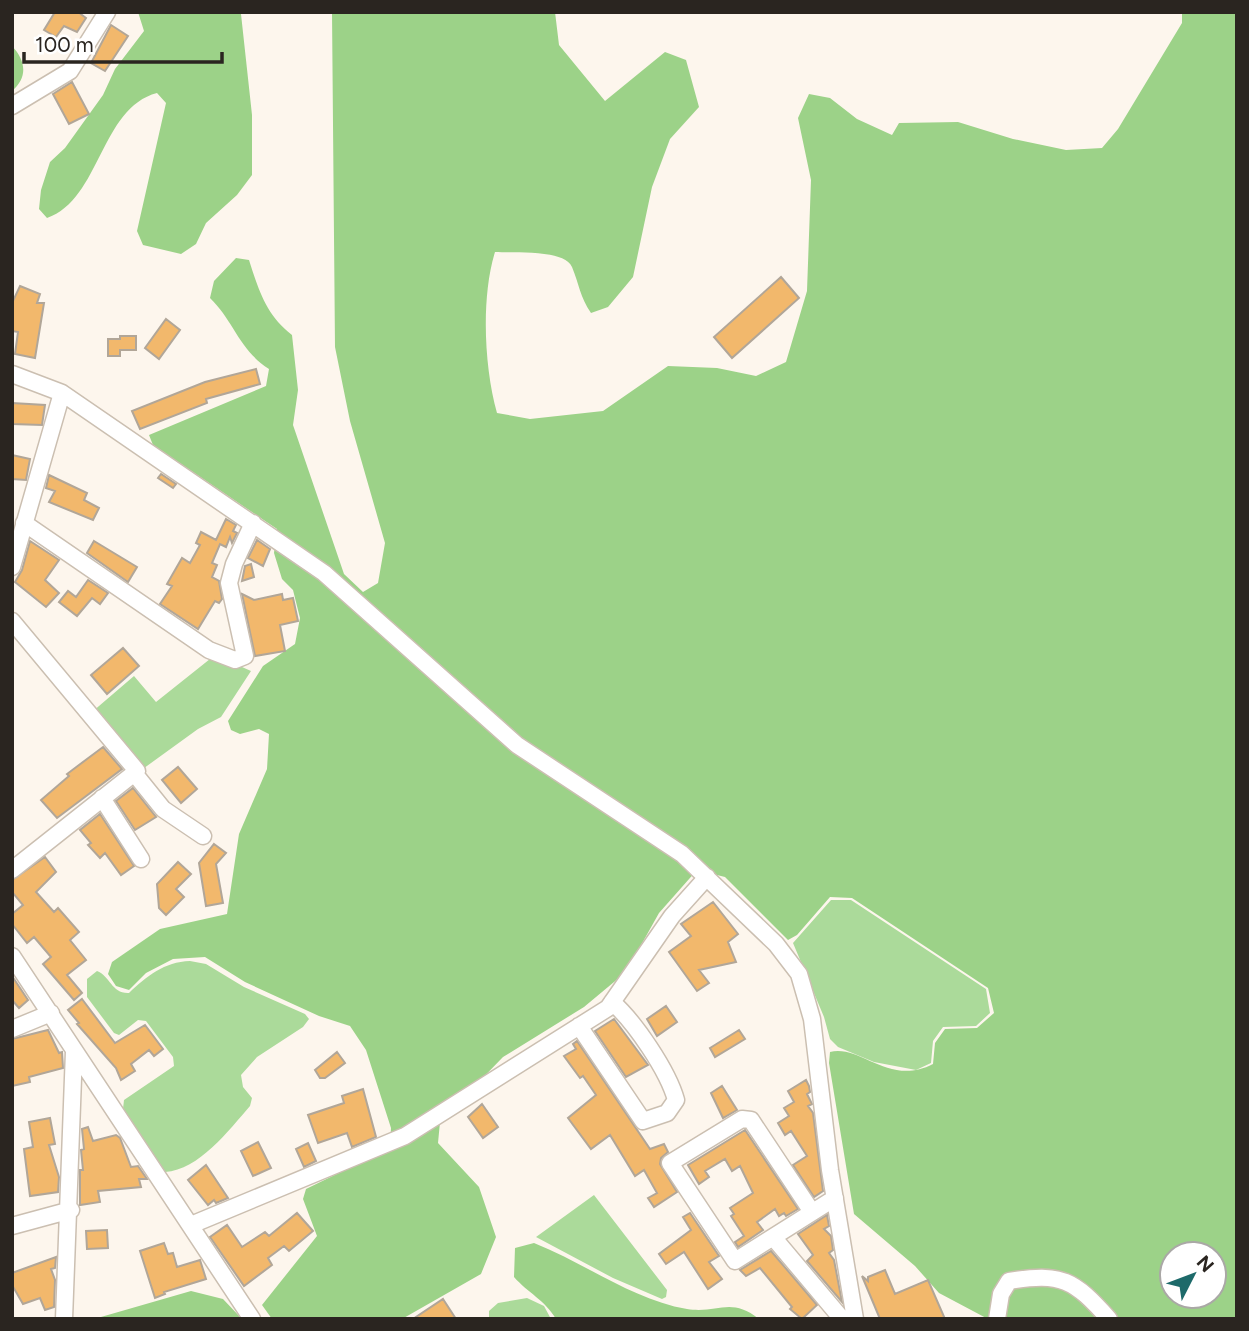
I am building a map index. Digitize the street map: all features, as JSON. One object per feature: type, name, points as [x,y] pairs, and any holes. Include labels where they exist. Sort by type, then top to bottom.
[{"type":"street","points":[[12,106],[70,71],[107,12]]},
{"type":"street","points":[[12,374],[61,393],[324,573],[517,745],[682,854],[776,944],[799,974],[812,1018],[835,1198],[855,1319]]},
{"type":"street","points":[[12,567],[61,393]]},
{"type":"street","points":[[24,523],[209,650],[235,660],[245,656],[229,583],[234,564],[253,523]]},
{"type":"street","points":[[12,621],[137,771],[12,870]]},
{"type":"street","points":[[134,773],[163,809],[203,836]]},
{"type":"street","points":[[102,799],[141,859]]},
{"type":"street","points":[[191,1224],[405,1136],[579,1026],[612,1002],[672,916],[707,877]]},
{"type":"street","points":[[12,956],[252,1319]]},
{"type":"street","points":[[579,1026],[643,1121],[667,1113],[676,1100],[673,1088],[639,1034],[612,1002]]},
{"type":"street","points":[[12,1029],[51,1013]]},
{"type":"street","points":[[64,1319],[71,1210],[74,1051]]},
{"type":"street","points":[[812,1212],[751,1120],[742,1119],[670,1163],[735,1261],[835,1198]]},
{"type":"street","points":[[12,1226],[71,1210]]},
{"type":"street","points":[[773,1237],[842,1319]]},
{"type":"street","points":[[997,1319],[1001,1294],[1009,1281],[1041,1276],[1065,1280],[1083,1290],[1109,1319]]},
{"type":"green space","points":[[138,12],[241,14],[252,115],[252,175],[237,195],[206,223],[196,244],[181,254],[143,245],[137,231],[166,103],[157,93],[138,102],[123,116],[91,174],[65,208],[47,218],[39,209],[41,190],[50,162],[65,148],[103,95],[115,69],[144,31]]},
{"type":"green space","points":[[332,12],[555,12],[559,45],[605,101],[665,52],[686,60],[699,107],[670,139],[652,187],[633,277],[608,307],[591,313],[572,267],[559,257],[538,253],[495,252],[486,311],[487,354],[493,395],[497,413],[530,419],[603,411],[668,366],[717,368],[756,376],[786,362],[807,291],[811,180],[798,118],[809,94],[830,98],[857,119],[892,135],[899,123],[958,122],[1013,139],[1066,150],[1102,148],[1118,129],[1182,23],[1182,12],[1237,12],[1237,1319],[988,1319],[939,1293],[915,1266],[854,1214],[829,1063],[830,1052],[853,1054],[903,1071],[917,1070],[933,1064],[935,1043],[945,1029],[977,1028],[994,1013],[988,988],[852,898],[830,897],[797,935],[788,940],[725,877],[697,870],[659,913],[626,972],[584,1007],[503,1057],[440,1122],[438,1143],[479,1187],[496,1237],[481,1274],[402,1319],[272,1319],[262,1305],[317,1236],[303,1199],[306,1189],[390,1148],[391,1128],[366,1050],[350,1026],[319,1016],[245,982],[205,957],[173,959],[146,973],[129,990],[116,986],[108,974],[112,962],[160,929],[227,914],[239,834],[267,769],[269,734],[259,729],[240,734],[231,730],[228,721],[263,666],[295,644],[300,618],[293,590],[282,579],[274,553],[277,529],[153,445],[149,435],[266,386],[269,369],[243,344],[210,298],[214,281],[236,258],[249,260],[270,311],[292,335],[298,390],[293,425],[344,574],[363,592],[378,583],[385,543],[350,421],[335,347]]},
{"type":"green space","points":[[12,46],[20,57],[23,75],[12,91]]},
{"type":"green space","points":[[215,655],[251,671],[221,717],[198,729],[140,771],[92,712],[134,676],[156,702]]},
{"type":"green space","points":[[831,900],[851,900],[986,989],[990,1013],[976,1026],[943,1027],[933,1041],[931,1063],[916,1070],[874,1062],[838,1047],[830,1039],[824,1017],[793,943]]},
{"type":"green space","points":[[190,961],[206,964],[244,987],[305,1014],[309,1019],[303,1027],[257,1057],[241,1075],[243,1087],[252,1098],[250,1106],[223,1137],[190,1164],[165,1172],[123,1109],[124,1100],[174,1066],[173,1057],[146,1021],[138,1020],[119,1035],[114,1033],[87,997],[87,979],[97,971],[119,991],[129,993],[156,971],[172,964]]},
{"type":"green space","points":[[594,1195],[667,1290],[666,1297],[662,1299],[613,1278],[536,1237]]},
{"type":"green space","points":[[534,1243],[647,1298],[687,1309],[740,1308],[759,1319],[556,1319],[547,1307],[514,1277],[515,1248]]},
{"type":"green space","points":[[191,1291],[223,1299],[242,1319],[94,1319]]},
{"type":"green space","points":[[527,1298],[544,1306],[551,1319],[489,1319],[489,1311],[498,1303]]},
{"type":"building","points":[[55,12],[78,12],[86,18],[77,32],[64,26],[56,37],[44,30]]},
{"type":"building","points":[[111,25],[128,36],[105,71],[91,63]]},
{"type":"building","points":[[72,82],[89,114],[69,124],[53,94]]},
{"type":"building","points":[[781,277],[799,298],[732,358],[714,337]]},
{"type":"building","points":[[20,286],[40,294],[37,303],[44,303],[35,358],[15,354],[18,332],[12,331],[12,303]]},
{"type":"building","points":[[166,319],[180,330],[159,359],[145,348]]},
{"type":"building","points":[[120,336],[136,336],[136,350],[120,350],[120,356],[108,356],[108,339],[120,339]]},
{"type":"building","points":[[256,369],[260,384],[206,399],[207,403],[140,429],[132,411],[205,382]]},
{"type":"building","points":[[12,403],[45,405],[42,425],[12,424]]},
{"type":"building","points":[[12,455],[30,459],[26,480],[12,479]]},
{"type":"building","points":[[161,474],[176,484],[173,488],[158,478]]},
{"type":"building","points":[[49,475],[87,493],[84,500],[99,508],[93,520],[49,502],[55,491],[46,488]]},
{"type":"building","points":[[226,519],[236,525],[233,531],[237,533],[232,543],[230,537],[226,547],[220,544],[212,563],[217,565],[212,577],[219,581],[222,599],[219,603],[215,601],[198,629],[160,604],[172,586],[167,584],[182,558],[190,563],[200,545],[196,543],[201,532],[216,540]]},
{"type":"building","points":[[257,540],[270,549],[263,566],[248,558]]},
{"type":"building","points":[[30,541],[59,560],[45,580],[59,593],[46,607],[15,582],[22,570]]},
{"type":"building","points":[[94,541],[137,567],[128,582],[87,553]]},
{"type":"building","points":[[251,564],[254,577],[242,581],[245,566]]},
{"type":"building","points":[[88,580],[108,593],[100,604],[92,598],[77,616],[59,602],[68,591],[76,597]]},
{"type":"building","points":[[242,594],[254,600],[282,594],[283,600],[293,598],[298,621],[280,625],[285,651],[255,656]]},
{"type":"building","points":[[123,648],[139,666],[107,694],[91,675]]},
{"type":"building","points":[[103,747],[122,769],[57,818],[41,800],[69,776],[67,774]]},
{"type":"building","points":[[178,767],[197,789],[181,803],[162,780]]},
{"type":"building","points":[[133,788],[156,817],[135,830],[116,801]]},
{"type":"building","points":[[100,814],[134,866],[121,875],[105,853],[100,858],[88,845],[91,843],[80,830]]},
{"type":"building","points":[[214,844],[226,853],[216,864],[223,903],[206,906],[199,863]]},
{"type":"building","points":[[45,857],[56,872],[36,892],[54,912],[58,908],[79,932],[70,940],[86,960],[67,975],[82,993],[74,1000],[43,964],[51,957],[34,937],[27,943],[12,924],[12,914],[23,905],[12,892],[12,880]]},
{"type":"building","points":[[178,862],[191,874],[176,889],[184,897],[166,915],[159,908],[157,884]]},
{"type":"building","points":[[713,902],[738,934],[728,942],[736,962],[699,970],[709,983],[697,991],[669,952],[691,936],[681,924]]},
{"type":"building","points":[[12,976],[28,1000],[19,1008],[12,1000]]},
{"type":"building","points":[[82,999],[115,1043],[145,1025],[163,1049],[154,1056],[149,1050],[131,1064],[135,1071],[121,1080],[116,1068],[68,1010]]},
{"type":"building","points":[[666,1006],[677,1022],[657,1036],[647,1019]]},
{"type":"building","points":[[614,1019],[648,1065],[626,1077],[595,1031]]},
{"type":"building","points":[[48,1030],[59,1053],[62,1052],[63,1068],[29,1077],[30,1082],[12,1086],[12,1039]]},
{"type":"building","points":[[739,1030],[745,1039],[715,1057],[710,1048]]},
{"type":"building","points":[[577,1041],[650,1149],[664,1144],[668,1152],[661,1158],[660,1164],[677,1192],[654,1207],[648,1198],[657,1193],[644,1170],[635,1176],[610,1135],[591,1149],[568,1118],[596,1095],[564,1056],[576,1049],[573,1044]]},
{"type":"building","points":[[337,1052],[345,1063],[325,1078],[320,1078],[315,1070]]},
{"type":"building","points":[[806,1080],[810,1092],[807,1094],[812,1104],[808,1106],[813,1113],[823,1191],[814,1197],[793,1165],[807,1156],[791,1131],[785,1135],[778,1123],[789,1116],[784,1108],[794,1102],[788,1091]]},
{"type":"building","points":[[722,1086],[737,1110],[723,1118],[711,1093]]},
{"type":"building","points":[[363,1089],[376,1137],[352,1147],[347,1133],[318,1143],[308,1115],[344,1103],[342,1096]]},
{"type":"building","points":[[482,1104],[498,1127],[483,1138],[468,1117]]},
{"type":"building","points":[[50,1118],[55,1144],[49,1145],[59,1177],[58,1192],[30,1196],[24,1149],[33,1147],[29,1122]]},
{"type":"building","points":[[88,1127],[93,1141],[116,1135],[120,1138],[131,1167],[138,1166],[147,1179],[139,1179],[141,1187],[98,1191],[100,1202],[80,1205],[80,1170],[83,1170],[81,1150],[84,1149],[82,1129]]},
{"type":"building","points":[[745,1130],[798,1209],[786,1216],[784,1213],[779,1216],[775,1209],[757,1222],[763,1230],[738,1247],[735,1242],[744,1236],[731,1216],[734,1214],[730,1208],[753,1193],[740,1166],[732,1171],[725,1159],[705,1171],[709,1177],[699,1184],[688,1165]]},
{"type":"building","points":[[258,1142],[271,1168],[253,1176],[241,1151]]},
{"type":"building","points":[[308,1143],[316,1161],[304,1167],[296,1149]]},
{"type":"building","points":[[206,1165],[228,1198],[216,1203],[214,1200],[208,1205],[188,1180]]},
{"type":"building","points":[[297,1213],[313,1231],[289,1251],[284,1246],[268,1258],[272,1265],[244,1286],[210,1237],[227,1225],[242,1247],[265,1232],[269,1236]]},
{"type":"building","points":[[690,1213],[719,1256],[709,1262],[722,1279],[708,1289],[684,1252],[666,1264],[659,1254],[691,1230],[683,1217]]},
{"type":"building","points":[[827,1215],[829,1226],[824,1229],[831,1236],[833,1250],[829,1253],[834,1260],[842,1302],[807,1261],[813,1255],[798,1234]]},
{"type":"building","points":[[107,1230],[108,1248],[87,1249],[86,1231]]},
{"type":"building","points":[[164,1243],[168,1254],[173,1253],[177,1267],[200,1260],[206,1279],[164,1292],[165,1294],[155,1298],[140,1251]]},
{"type":"building","points":[[771,1251],[817,1305],[802,1319],[790,1309],[792,1307],[760,1268],[746,1276],[740,1270]]},
{"type":"building","points":[[56,1257],[55,1268],[51,1269],[55,1280],[54,1307],[45,1310],[40,1298],[23,1304],[12,1285],[12,1273]]},
{"type":"building","points":[[885,1270],[895,1294],[928,1280],[945,1319],[880,1319],[862,1276],[868,1281],[868,1277]]},
{"type":"building","points":[[443,1299],[456,1319],[413,1319]]}]
